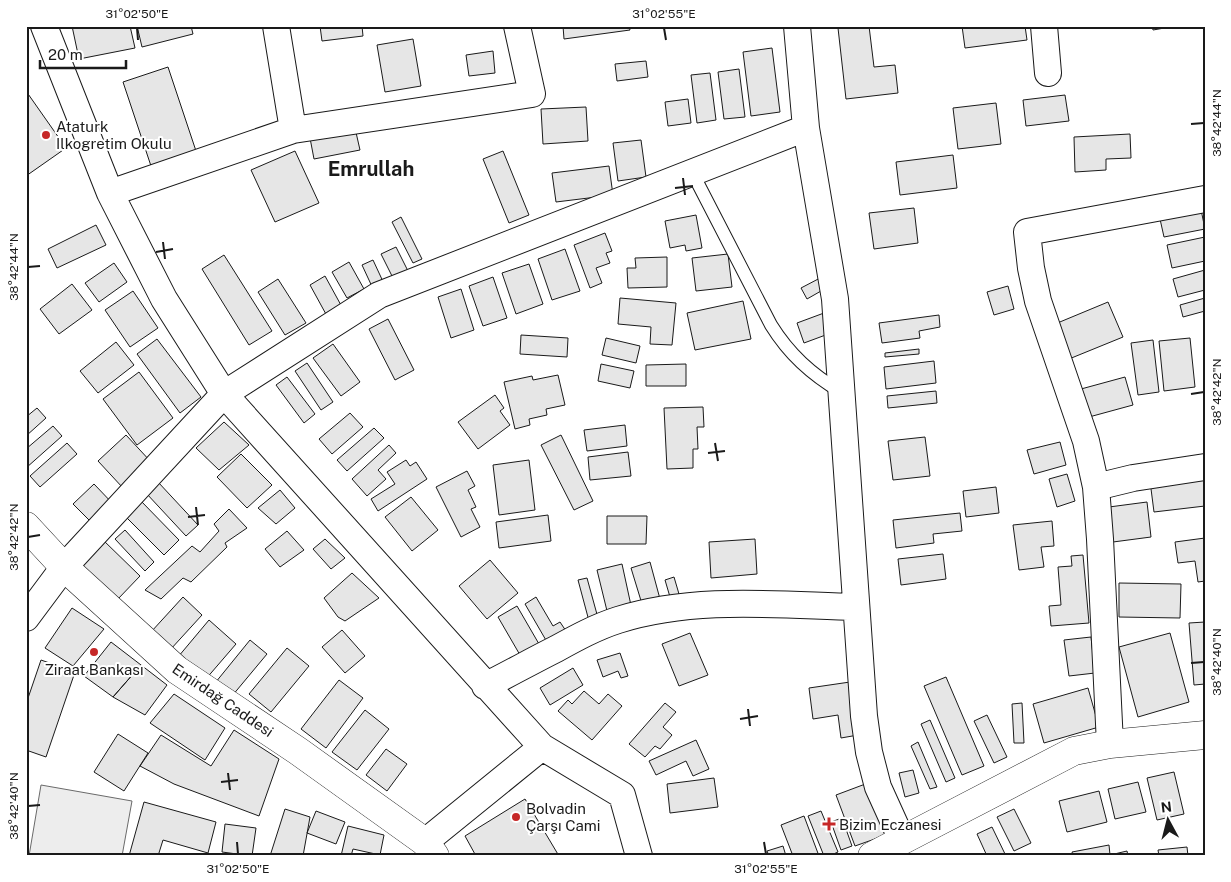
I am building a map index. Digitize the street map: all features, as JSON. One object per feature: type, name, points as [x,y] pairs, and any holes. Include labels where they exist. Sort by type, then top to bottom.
[{"type":"main road","name":"Emirdağ Caddesi","points":[[26,526],[35,548],[64,567],[177,670],[298,751],[430,849]]},
{"type":"main road","points":[[872,856],[1074,751],[1110,744],[1205,735]]},
{"type":"street","points":[[44,26],[110,193],[164,299],[224,394],[485,686],[542,747],[622,795],[639,856]]},
{"type":"street","points":[[276,26],[292,130]]},
{"type":"street","points":[[110,193],[292,130],[532,94],[517,26]]},
{"type":"street","points":[[797,26],[806,128],[834,299],[864,716],[869,752],[878,787],[902,840]]},
{"type":"street","points":[[1044,26],[1048,73]]},
{"type":"street","points":[[26,618],[64,567],[224,394],[378,295],[806,128]]},
{"type":"street","points":[[1110,744],[1096,487],[1086,441],[1038,301],[1031,268],[1027,232],[1205,199]]},
{"type":"street","points":[[1096,487],[1133,478],[1205,467]]},
{"type":"street","points":[[485,686],[591,630],[645,613],[674,607],[704,604],[856,607]]},
{"type":"street","points":[[430,849],[542,747]]},
{"type":"lane","points":[[692,172],[780,340],[804,367],[840,392]]},
{"type":"shaded area","points":[[41,785],[132,801],[122,856],[29,856]]},
{"type":"building","points":[[72,26],[130,26],[135,48],[79,59]]},
{"type":"building","points":[[137,26],[191,26],[193,34],[142,47]]},
{"type":"building","points":[[320,26],[362,26],[363,36],[322,41]]},
{"type":"building","points":[[563,26],[629,26],[630,30],[564,39]]},
{"type":"building","points":[[869,26],[874,67],[895,65],[898,93],[846,99],[838,28]]},
{"type":"building","points":[[962,26],[1025,26],[1027,40],[965,48]]},
{"type":"building","points":[[1152,26],[1176,26],[1153,30]]},
{"type":"building","points":[[413,39],[421,86],[385,92],[377,45]]},
{"type":"building","points":[[772,48],[780,112],[751,116],[743,52]]},
{"type":"building","points":[[493,51],[495,73],[469,76],[466,55]]},
{"type":"building","points":[[646,61],[648,77],[617,81],[615,64]]},
{"type":"building","points":[[168,67],[196,151],[151,166],[123,82]]},
{"type":"building","points":[[739,69],[745,117],[724,119],[718,72]]},
{"type":"building","points":[[710,73],[716,120],[697,123],[691,75]]},
{"type":"building","points":[[26,91],[66,148],[26,176]]},
{"type":"building","points":[[1065,95],[1069,121],[1026,126],[1023,100]]},
{"type":"building","points":[[688,99],[691,123],[668,126],[665,102]]},
{"type":"building","points":[[996,103],[1001,144],[958,149],[953,108]]},
{"type":"building","points":[[586,107],[588,141],[543,144],[541,109]]},
{"type":"building","points":[[355,128],[360,150],[314,159],[310,138]]},
{"type":"building","points":[[1130,134],[1131,158],[1106,159],[1106,170],[1075,172],[1074,137]]},
{"type":"building","points":[[641,140],[646,177],[618,181],[613,143]]},
{"type":"building","points":[[295,151],[319,203],[275,222],[251,170]]},
{"type":"building","points":[[503,151],[529,215],[509,223],[483,159]]},
{"type":"building","points":[[953,155],[957,188],[900,195],[896,162]]},
{"type":"building","points":[[609,166],[613,195],[556,202],[552,173]]},
{"type":"building","points":[[1199,200],[1205,229],[1164,237],[1158,210]]},
{"type":"building","points":[[914,208],[918,243],[874,249],[869,213]]},
{"type":"building","points":[[696,215],[702,248],[686,251],[685,245],[670,248],[665,221]]},
{"type":"building","points":[[401,217],[422,259],[413,263],[392,222]]},
{"type":"building","points":[[96,225],[106,245],[57,268],[48,249]]},
{"type":"building","points":[[605,233],[612,251],[606,253],[610,263],[596,268],[602,283],[590,288],[574,245]]},
{"type":"building","points":[[1205,237],[1205,261],[1172,268],[1167,245]]},
{"type":"building","points":[[396,247],[410,275],[395,282],[381,254]]},
{"type":"building","points":[[565,249],[580,291],[552,300],[538,259]]},
{"type":"building","points":[[728,254],[732,287],[696,291],[692,258]]},
{"type":"building","points":[[224,255],[272,331],[249,345],[202,269]]},
{"type":"building","points":[[667,257],[667,287],[628,288],[627,268],[636,268],[635,258]]},
{"type":"building","points":[[373,260],[386,288],[375,293],[362,265]]},
{"type":"building","points":[[349,262],[364,289],[347,298],[332,272]]},
{"type":"building","points":[[114,263],[127,282],[99,302],[85,283]]},
{"type":"building","points":[[529,264],[543,304],[516,314],[502,273]]},
{"type":"building","points":[[1205,270],[1205,290],[1178,297],[1173,279]]},
{"type":"building","points":[[325,276],[342,307],[327,316],[310,285]]},
{"type":"building","points":[[493,277],[507,318],[483,326],[469,286]]},
{"type":"building","points":[[822,277],[828,287],[807,299],[801,288]]},
{"type":"building","points":[[278,279],[306,323],[285,335],[258,292]]},
{"type":"building","points":[[72,284],[92,310],[59,334],[40,309]]},
{"type":"building","points":[[1008,286],[1014,309],[994,315],[987,292]]},
{"type":"building","points":[[461,289],[474,330],[451,338],[438,297]]},
{"type":"building","points":[[133,291],[158,328],[130,347],[105,310]]},
{"type":"building","points":[[620,298],[676,303],[672,345],[650,344],[651,327],[618,324]]},
{"type":"building","points":[[1205,298],[1205,311],[1183,317],[1180,305]]},
{"type":"building","points":[[743,301],[751,339],[695,350],[687,313]]},
{"type":"building","points":[[1108,302],[1123,337],[1069,359],[1055,324]]},
{"type":"building","points":[[824,313],[831,333],[804,343],[797,323]]},
{"type":"building","points":[[939,315],[940,327],[919,331],[920,338],[882,343],[879,323]]},
{"type":"building","points":[[388,319],[414,370],[395,380],[369,329]]},
{"type":"building","points":[[521,335],[568,338],[567,357],[520,354]]},
{"type":"building","points":[[606,338],[640,346],[636,363],[602,355]]},
{"type":"building","points":[[1190,338],[1195,387],[1164,391],[1159,341]]},
{"type":"building","points":[[157,339],[201,397],[180,413],[137,354]]},
{"type":"building","points":[[1153,340],[1159,392],[1138,395],[1131,343]]},
{"type":"building","points":[[116,342],[134,365],[98,393],[80,371]]},
{"type":"building","points":[[333,344],[360,382],[341,396],[313,358]]},
{"type":"building","points":[[919,349],[919,354],[885,357],[885,353]]},
{"type":"building","points":[[934,361],[936,383],[886,389],[884,367]]},
{"type":"building","points":[[307,363],[333,402],[321,410],[295,371]]},
{"type":"building","points":[[601,364],[634,371],[630,388],[598,381]]},
{"type":"building","points":[[686,364],[686,386],[646,386],[646,365]]},
{"type":"building","points":[[139,372],[173,418],[137,445],[103,399]]},
{"type":"building","points":[[558,375],[565,405],[546,409],[547,415],[529,419],[530,425],[515,429],[504,382],[532,376],[533,380]]},
{"type":"building","points":[[287,377],[315,414],[304,423],[276,385]]},
{"type":"building","points":[[1125,377],[1133,405],[1089,417],[1081,389]]},
{"type":"building","points":[[936,391],[937,403],[888,408],[887,396]]},
{"type":"building","points":[[495,395],[504,408],[500,411],[510,425],[478,449],[458,422]]},
{"type":"building","points":[[703,407],[704,427],[697,427],[698,449],[693,449],[693,468],[667,469],[664,408]]},
{"type":"building","points":[[37,408],[46,418],[26,436],[26,417]]},
{"type":"building","points":[[350,413],[363,427],[332,454],[319,439]]},
{"type":"building","points":[[224,422],[249,445],[219,470],[196,448]]},
{"type":"building","points":[[625,425],[627,446],[587,451],[584,430]]},
{"type":"building","points":[[53,426],[62,436],[26,468],[26,449]]},
{"type":"building","points":[[374,428],[384,438],[347,471],[337,460]]},
{"type":"building","points":[[126,435],[152,463],[123,488],[98,461]]},
{"type":"building","points":[[561,435],[593,501],[574,510],[541,445]]},
{"type":"building","points":[[925,437],[930,476],[893,480],[888,441]]},
{"type":"building","points":[[1060,442],[1066,465],[1034,474],[1027,450]]},
{"type":"building","points":[[67,443],[77,454],[40,487],[30,476]]},
{"type":"building","points":[[389,445],[396,453],[378,470],[386,479],[367,496],[352,479]]},
{"type":"building","points":[[628,452],[631,476],[590,480],[588,457]]},
{"type":"building","points":[[241,454],[272,485],[247,508],[217,477]]},
{"type":"building","points":[[406,460],[410,466],[416,462],[427,479],[378,511],[371,499],[395,484],[387,472]]},
{"type":"building","points":[[529,460],[535,510],[499,515],[493,465]]},
{"type":"building","points":[[467,471],[475,486],[468,490],[476,507],[471,509],[480,527],[461,537],[436,487]]},
{"type":"building","points":[[1067,474],[1075,501],[1057,507],[1049,479]]},
{"type":"building","points":[[1205,474],[1205,506],[1154,512],[1150,481]]},
{"type":"building","points":[[158,482],[198,525],[186,536],[146,493]]},
{"type":"building","points":[[94,484],[115,506],[94,525],[73,504]]},
{"type":"building","points":[[996,487],[999,513],[966,517],[963,491]]},
{"type":"building","points":[[280,490],[295,508],[276,524],[258,508]]},
{"type":"building","points":[[411,497],[438,530],[412,551],[385,517]]},
{"type":"building","points":[[140,500],[179,540],[164,555],[124,515]]},
{"type":"building","points":[[1147,502],[1151,537],[1113,542],[1109,507]]},
{"type":"building","points":[[229,509],[247,528],[225,543],[227,547],[191,582],[183,578],[161,599],[145,590],[192,546],[200,552],[219,531],[214,524]]},
{"type":"building","points":[[960,513],[962,531],[933,534],[934,543],[896,548],[893,520]]},
{"type":"building","points":[[548,515],[551,541],[499,548],[496,522]]},
{"type":"building","points":[[607,516],[647,516],[646,544],[607,544]]},
{"type":"building","points":[[1052,521],[1054,546],[1041,547],[1044,567],[1019,570],[1013,525]]},
{"type":"building","points":[[125,530],[154,562],[145,571],[115,539]]},
{"type":"building","points":[[287,531],[304,550],[280,567],[265,549]]},
{"type":"building","points":[[1205,538],[1205,581],[1198,582],[1195,561],[1178,563],[1175,542]]},
{"type":"building","points":[[102,539],[140,576],[117,600],[79,564]]},
{"type":"building","points":[[325,539],[345,558],[331,569],[313,549]]},
{"type":"building","points":[[755,539],[757,574],[711,578],[709,542]]},
{"type":"building","points":[[943,554],[946,579],[901,585],[898,559]]},
{"type":"building","points":[[1083,555],[1089,623],[1051,626],[1049,606],[1061,605],[1058,567],[1072,566],[1071,556]]},
{"type":"building","points":[[490,560],[518,593],[487,619],[459,586]]},
{"type":"building","points":[[650,562],[660,599],[642,604],[631,568]]},
{"type":"building","points":[[622,564],[632,610],[608,615],[597,570]]},
{"type":"building","points":[[352,573],[379,598],[345,621],[338,617],[324,598]]},
{"type":"building","points":[[674,577],[679,594],[670,597],[665,580]]},
{"type":"building","points":[[587,578],[598,618],[589,621],[578,580]]},
{"type":"building","points":[[1119,583],[1181,584],[1180,618],[1119,617]]},
{"type":"building","points":[[183,597],[202,615],[170,650],[151,632]]},
{"type":"building","points":[[536,597],[553,626],[560,622],[566,631],[547,642],[525,604]]},
{"type":"building","points":[[517,606],[539,644],[520,655],[498,617]]},
{"type":"building","points":[[72,608],[104,629],[73,666],[45,648]]},
{"type":"building","points":[[209,620],[236,644],[205,680],[178,657]]},
{"type":"building","points":[[1205,622],[1205,684],[1194,685],[1189,623]]},
{"type":"building","points":[[342,630],[365,656],[345,673],[322,647]]},
{"type":"building","points":[[690,633],[708,675],[679,686],[662,644]]},
{"type":"building","points":[[1170,633],[1189,702],[1138,717],[1119,647]]},
{"type":"building","points":[[1091,637],[1095,673],[1069,676],[1064,640]]},
{"type":"building","points":[[250,640],[267,654],[227,702],[211,688]]},
{"type":"building","points":[[111,642],[141,665],[113,697],[84,676]]},
{"type":"building","points":[[287,648],[309,666],[271,712],[249,694]]},
{"type":"building","points":[[620,653],[628,676],[621,678],[618,671],[603,677],[597,660]]},
{"type":"building","points":[[41,660],[75,672],[46,757],[26,750],[26,704]]},
{"type":"building","points":[[141,665],[167,685],[145,715],[113,697]]},
{"type":"building","points":[[573,668],[583,685],[550,705],[540,688]]},
{"type":"building","points":[[946,677],[984,766],[962,775],[924,686]]},
{"type":"building","points":[[339,680],[363,698],[326,748],[301,729]]},
{"type":"building","points":[[850,682],[858,735],[841,738],[838,715],[813,719],[809,688]]},
{"type":"building","points":[[1088,688],[1099,727],[1044,743],[1033,704]]},
{"type":"building","points":[[584,691],[599,704],[608,694],[622,706],[592,740],[558,711],[568,700],[572,704]]},
{"type":"building","points":[[174,694],[225,728],[205,760],[150,723]]},
{"type":"building","points":[[665,703],[676,712],[663,727],[672,735],[660,749],[655,746],[645,757],[629,744]]},
{"type":"building","points":[[1022,703],[1024,743],[1014,743],[1012,704]]},
{"type":"building","points":[[365,710],[389,729],[357,770],[332,752]]},
{"type":"building","points":[[987,715],[1007,757],[994,763],[974,721]]},
{"type":"building","points":[[930,720],[955,778],[946,782],[921,724]]},
{"type":"building","points":[[234,730],[279,759],[259,816],[174,784],[140,766],[161,735],[211,766]]},
{"type":"building","points":[[118,734],[148,753],[124,791],[94,772]]},
{"type":"building","points":[[696,740],[709,769],[693,776],[686,761],[656,775],[649,761]]},
{"type":"building","points":[[918,742],[937,787],[930,789],[911,746]]},
{"type":"building","points":[[386,749],[407,764],[387,791],[366,775]]},
{"type":"building","points":[[913,770],[919,793],[905,797],[899,773]]},
{"type":"building","points":[[1174,772],[1184,814],[1157,820],[1147,778]]},
{"type":"building","points":[[714,778],[718,807],[670,813],[667,784]]},
{"type":"building","points":[[1138,782],[1146,812],[1115,819],[1108,789]]},
{"type":"building","points":[[868,783],[886,835],[855,846],[836,795]]},
{"type":"building","points":[[1099,791],[1107,822],[1067,832],[1059,801]]},
{"type":"building","name":"Bolvadin Çarşı Cami","points":[[525,799],[559,856],[476,856],[465,836]]},
{"type":"building","points":[[144,802],[216,822],[208,853],[163,840],[158,856],[129,856]]},
{"type":"building","points":[[285,809],[310,817],[303,856],[270,856]]},
{"type":"building","points":[[1014,809],[1031,843],[1014,851],[997,817]]},
{"type":"building","points":[[316,811],[345,822],[336,844],[307,833]]},
{"type":"building","points":[[821,811],[838,852],[829,856],[824,856],[808,816]]},
{"type":"building","points":[[804,816],[819,856],[793,856],[781,825]]},
{"type":"building","points":[[842,818],[852,846],[841,850],[831,822]]},
{"type":"building","points":[[225,824],[256,828],[252,856],[222,852]]},
{"type":"building","points":[[348,826],[384,835],[380,855],[353,849],[351,856],[341,856]]},
{"type":"building","points":[[992,827],[1006,856],[987,856],[977,834]]},
{"type":"building","points":[[1109,845],[1110,855],[1127,851],[1128,856],[1073,856],[1072,852]]},
{"type":"building","points":[[783,846],[786,856],[769,856],[767,851]]},
{"type":"building","points":[[1187,847],[1188,856],[1159,856],[1158,850]]},
{"type":"place","name":"Ataturk Ilkogretim Okulu","points":[[46,135]]},
{"type":"place","name":"Ziraat Bankası","points":[[94,652]]},
{"type":"place","name":"Bolvadin Çarşı Cami","points":[[516,817]]},
{"type":"place","name":"Bizim Eczanesi","points":[[829,824]]},
{"type":"district","name":"Emrullah","points":[[371,169]]}]
